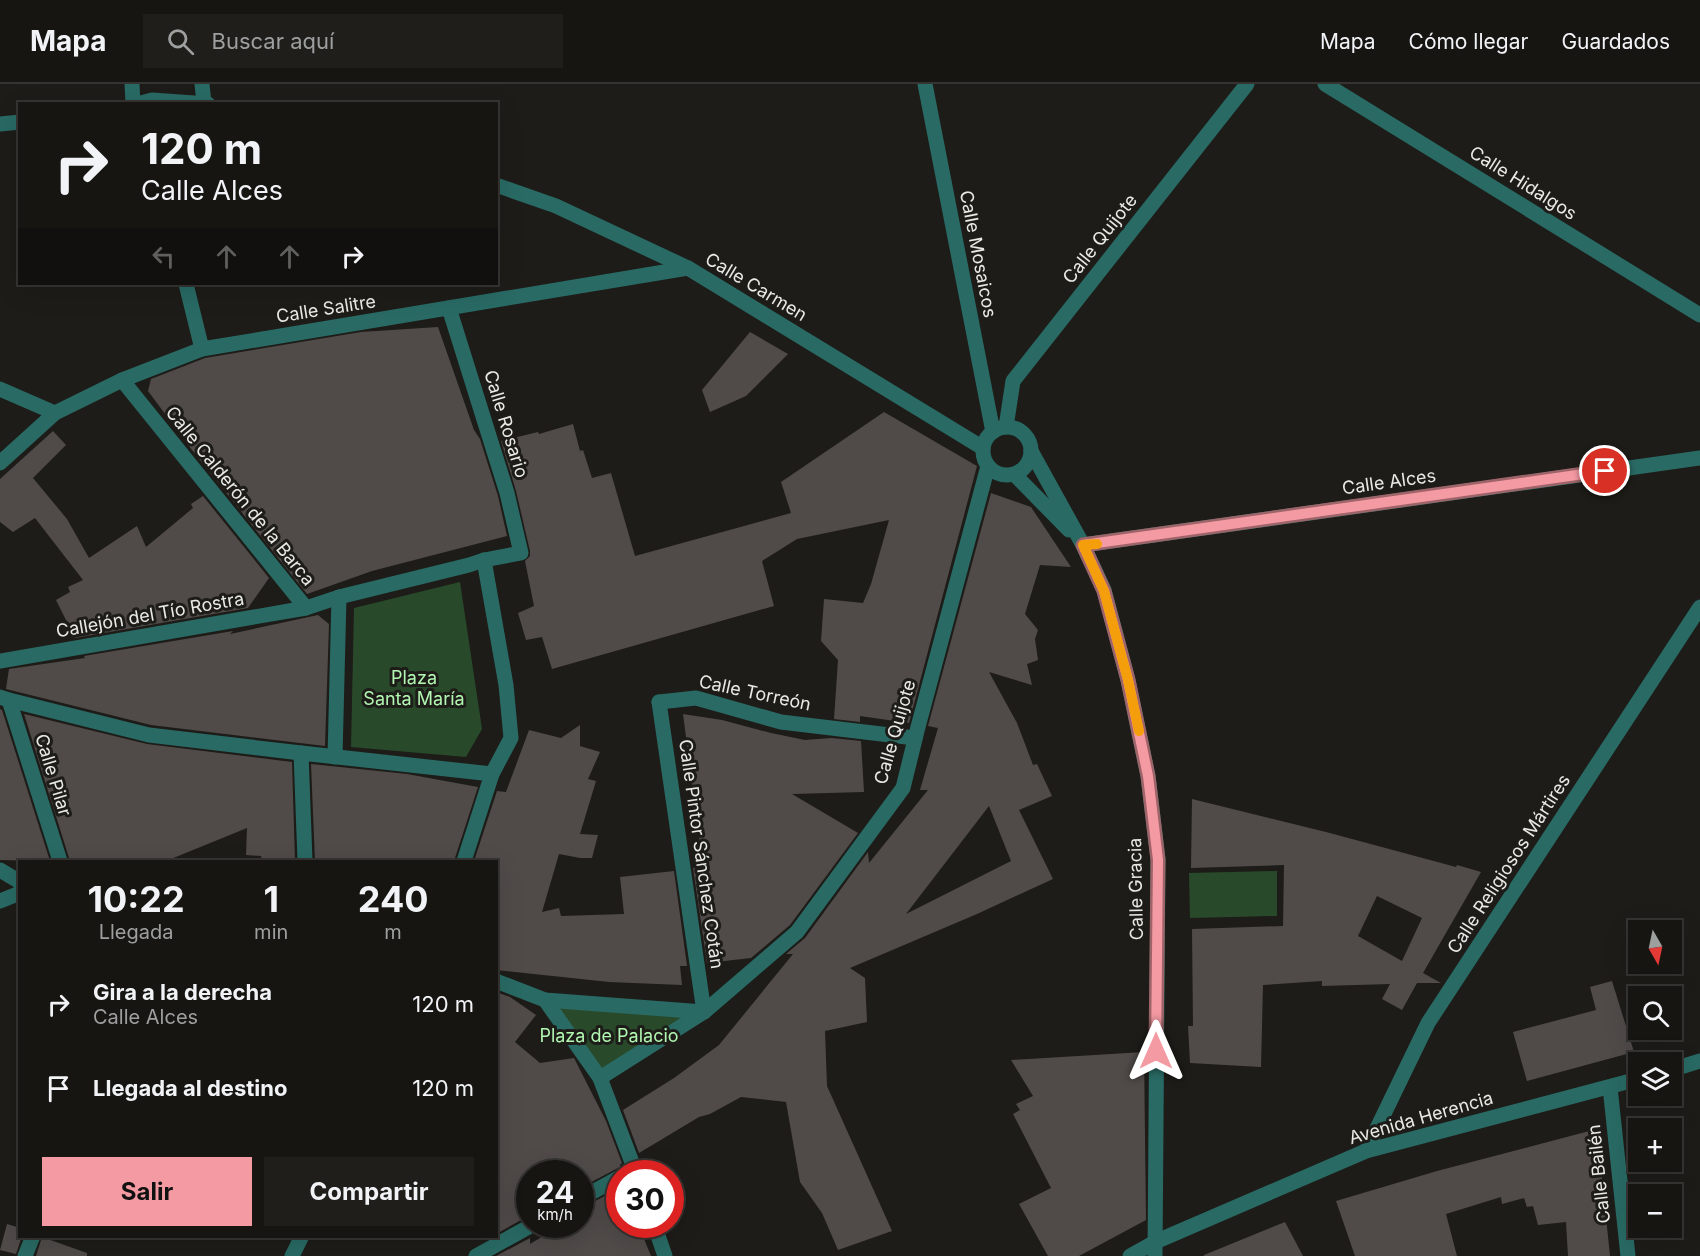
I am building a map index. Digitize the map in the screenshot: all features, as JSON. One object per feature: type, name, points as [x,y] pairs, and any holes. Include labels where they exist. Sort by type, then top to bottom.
[{"type":"street","points":[[132,84],[142,102]]},
{"type":"street","points":[[202,84],[206,102]]},
{"type":"street","name":"Calle Mosaicos","points":[[925,84],[999,430]]},
{"type":"street","name":"Calle Quijote","points":[[999,430],[1013,381],[1247,84]]},
{"type":"street","name":"Calle Hidalgos","points":[[1325,84],[1700,315]]},
{"type":"street","points":[[0,124],[18,122]]},
{"type":"street","name":"Calle Carmen","points":[[498,186],[556,206],[688,268],[983,448]]},
{"type":"street","name":"Calle Salitre","points":[[0,463],[55,413],[122,380],[202,349],[688,268]]},
{"type":"street","points":[[186,285],[202,349]]},
{"type":"street","name":"Calle Rosario","points":[[449,308],[507,492],[520,553],[484,560]]},
{"type":"street","name":"Calle Calderón de la Barca","points":[[122,380],[306,608],[339,597]]},
{"type":"street","points":[[0,389],[55,413]]},
{"type":"street","points":[[1013,428],[1026,436],[1030,443],[1031,451],[1026,465],[1014,474],[1000,474],[988,466],[983,448],[985,442],[999,430],[1013,428]]},
{"type":"street","name":"Calle Gracia","points":[[1031,451],[1083,545],[1104,591],[1128,680],[1148,776],[1158,860],[1155,1249]]},
{"type":"street","name":"Calle Alces","points":[[1083,545],[1700,458]]},
{"type":"street","name":"Calle Quijote","points":[[704,1012],[797,932],[903,788],[988,466]]},
{"type":"street","name":"Calle Gracia","points":[[1014,474],[1083,545]]},
{"type":"street","points":[[335,757],[339,597],[484,560],[506,685],[511,738],[492,774],[464,860]]},
{"type":"street","name":"Calle Religiosos Mártires","points":[[1366,1151],[1428,1023],[1700,607]]},
{"type":"street","name":"Callejón del Tío Rostra","points":[[0,661],[306,608]]},
{"type":"street","name":"Calle Torreón","points":[[659,702],[696,698],[781,722],[915,738]]},
{"type":"street","points":[[5,699],[149,735],[492,774]]},
{"type":"street","name":"Calle Pilar","points":[[5,699],[60,860]]},
{"type":"street","name":"Calle Pintor Sánchez Cotán","points":[[659,702],[704,1012]]},
{"type":"street","points":[[301,753],[305,860]]},
{"type":"street","points":[[0,870],[18,881]]},
{"type":"street","points":[[0,901],[18,894]]},
{"type":"street","points":[[498,982],[545,1000],[704,1012]]},
{"type":"street","points":[[545,1000],[600,1078],[628,1160]]},
{"type":"street","points":[[600,1078],[704,1012]]},
{"type":"street","points":[[1682,1067],[1700,1061]]},
{"type":"street","name":"Avenida Herencia","points":[[1130,1256],[1155,1249],[1366,1151],[1628,1082]]},
{"type":"street","name":"Calle Bailén","points":[[1610,1087],[1628,1256]]},
{"type":"street","points":[[476,1256],[516,1234]]},
{"type":"street","points":[[25,1256],[32,1238]]},
{"type":"street","points":[[292,1256],[301,1238]]},
{"type":"street","points":[[659,1238],[665,1256]]},
{"type":"green space","name":"Plaza Santa María","points":[[460,582],[482,729],[466,757],[351,747],[354,608]]},
{"type":"green space","points":[[1277,871],[1277,916],[1190,918],[1189,873]]},
{"type":"green space","name":"Plaza de Palacio","points":[[545,1000],[704,1012],[600,1078]]},
{"type":"building","points":[[438,327],[474,430],[480,439],[498,496],[507,536],[372,571],[307,594],[148,391],[151,379],[205,358],[361,332]]},
{"type":"building","points":[[750,332],[788,354],[746,396],[710,412],[702,390]]},
{"type":"building","points":[[884,412],[977,466],[909,723],[860,716],[860,722],[834,719],[838,660],[821,641],[824,599],[863,603],[871,584],[889,520],[797,539],[762,561],[774,606],[552,669],[542,637],[526,640],[518,613],[534,606],[525,561],[530,556],[530,551],[501,441],[538,432],[539,434],[573,424],[580,451],[583,450],[592,478],[611,473],[635,556],[791,513],[781,482]]},
{"type":"building","points":[[53,431],[66,445],[33,478],[67,519],[89,558],[137,526],[146,547],[193,508],[191,504],[203,496],[269,578],[248,608],[75,638],[56,600],[70,592],[68,587],[83,580],[35,518],[13,532],[0,522],[0,479]]},
{"type":"building","points":[[991,493],[1031,507],[1071,567],[1040,565],[1025,614],[1038,630],[1035,639],[1038,660],[1027,664],[1032,685],[989,672],[1017,723],[1033,765],[1037,764],[1052,796],[1019,810],[1053,879],[850,968],[865,978],[867,1022],[825,1031],[827,1086],[892,1231],[838,1250],[822,1213],[800,1182],[786,1102],[741,1097],[710,1114],[699,1117],[639,1153],[623,1110],[674,1078],[719,1045],[793,954],[786,954],[805,938],[868,852],[869,863],[928,790],[920,790],[938,728],[928,726]],"holes":[[[989,806],[1011,861],[906,914]]]},
{"type":"building","points":[[318,615],[329,624],[325,746],[151,725],[6,689],[9,669],[85,658],[84,656],[233,631],[230,634]]},
{"type":"building","points":[[0,709],[50,860],[0,860]]},
{"type":"building","points":[[24,714],[147,744],[292,762],[295,860],[262,860],[261,856],[246,855],[247,828],[168,860],[70,860]]},
{"type":"building","points":[[683,714],[722,720],[805,740],[831,738],[861,741],[864,792],[792,794],[858,833],[790,925],[751,958],[707,963],[693,868],[703,867]]},
{"type":"building","points":[[580,725],[580,746],[600,752],[588,779],[596,781],[580,834],[598,835],[592,858],[559,854],[542,912],[559,908],[561,916],[624,914],[620,877],[674,871],[687,966],[680,966],[682,985],[609,982],[498,970],[498,860],[474,860],[497,791],[506,792],[529,730],[561,738]]},
{"type":"building","points":[[311,764],[407,774],[478,787],[454,860],[315,860]]},
{"type":"building","points":[[1192,799],[1481,872],[1423,973],[1441,983],[1417,983],[1402,1010],[1382,999],[1390,984],[1322,986],[1322,981],[1263,985],[1261,1067],[1190,1063],[1188,1026],[1193,1026],[1192,929],[1283,926],[1284,865],[1191,868]],"holes":[[[1377,896],[1422,918],[1402,961],[1358,936]]]},
{"type":"building","points":[[1612,981],[1628,1033],[1628,1040],[1630,1040],[1634,1052],[1527,1081],[1513,1032],[1596,1010],[1590,987]]},
{"type":"building","points":[[498,993],[510,997],[536,1015],[515,1042],[540,1063],[574,1058],[606,1121],[621,1160],[606,1160],[606,1174],[594,1181],[594,1160],[516,1160],[516,1223],[498,1233]]},
{"type":"building","points":[[1144,1052],[1146,1220],[1079,1256],[1048,1256],[1019,1204],[1051,1188],[1013,1114],[1020,1110],[1016,1104],[1033,1096],[1011,1060]]},
{"type":"building","points":[[1597,1129],[1610,1256],[1568,1256],[1566,1222],[1538,1225],[1533,1206],[1527,1207],[1524,1198],[1502,1204],[1501,1197],[1446,1214],[1457,1256],[1355,1256],[1336,1201],[1437,1171]]},
{"type":"building","points":[[606,1195],[606,1238],[644,1238],[651,1256],[496,1256],[530,1238],[530,1244],[540,1238],[594,1238],[594,1202]]},
{"type":"building","points":[[1285,1222],[1303,1256],[1204,1256],[1204,1255]]},
{"type":"building","points":[[7,1224],[18,1227],[18,1238],[21,1238],[16,1254],[0,1250]]},
{"type":"building","points":[[42,1238],[87,1253],[87,1256],[36,1256]]},
{"type":"slow traffic","points":[[1097,544],[1083,545],[1104,591],[1139,731]]},
{"type":"route","points":[[1156,1051],[1158,860],[1148,776],[1128,680],[1104,591],[1083,545],[1605,471]]}]
